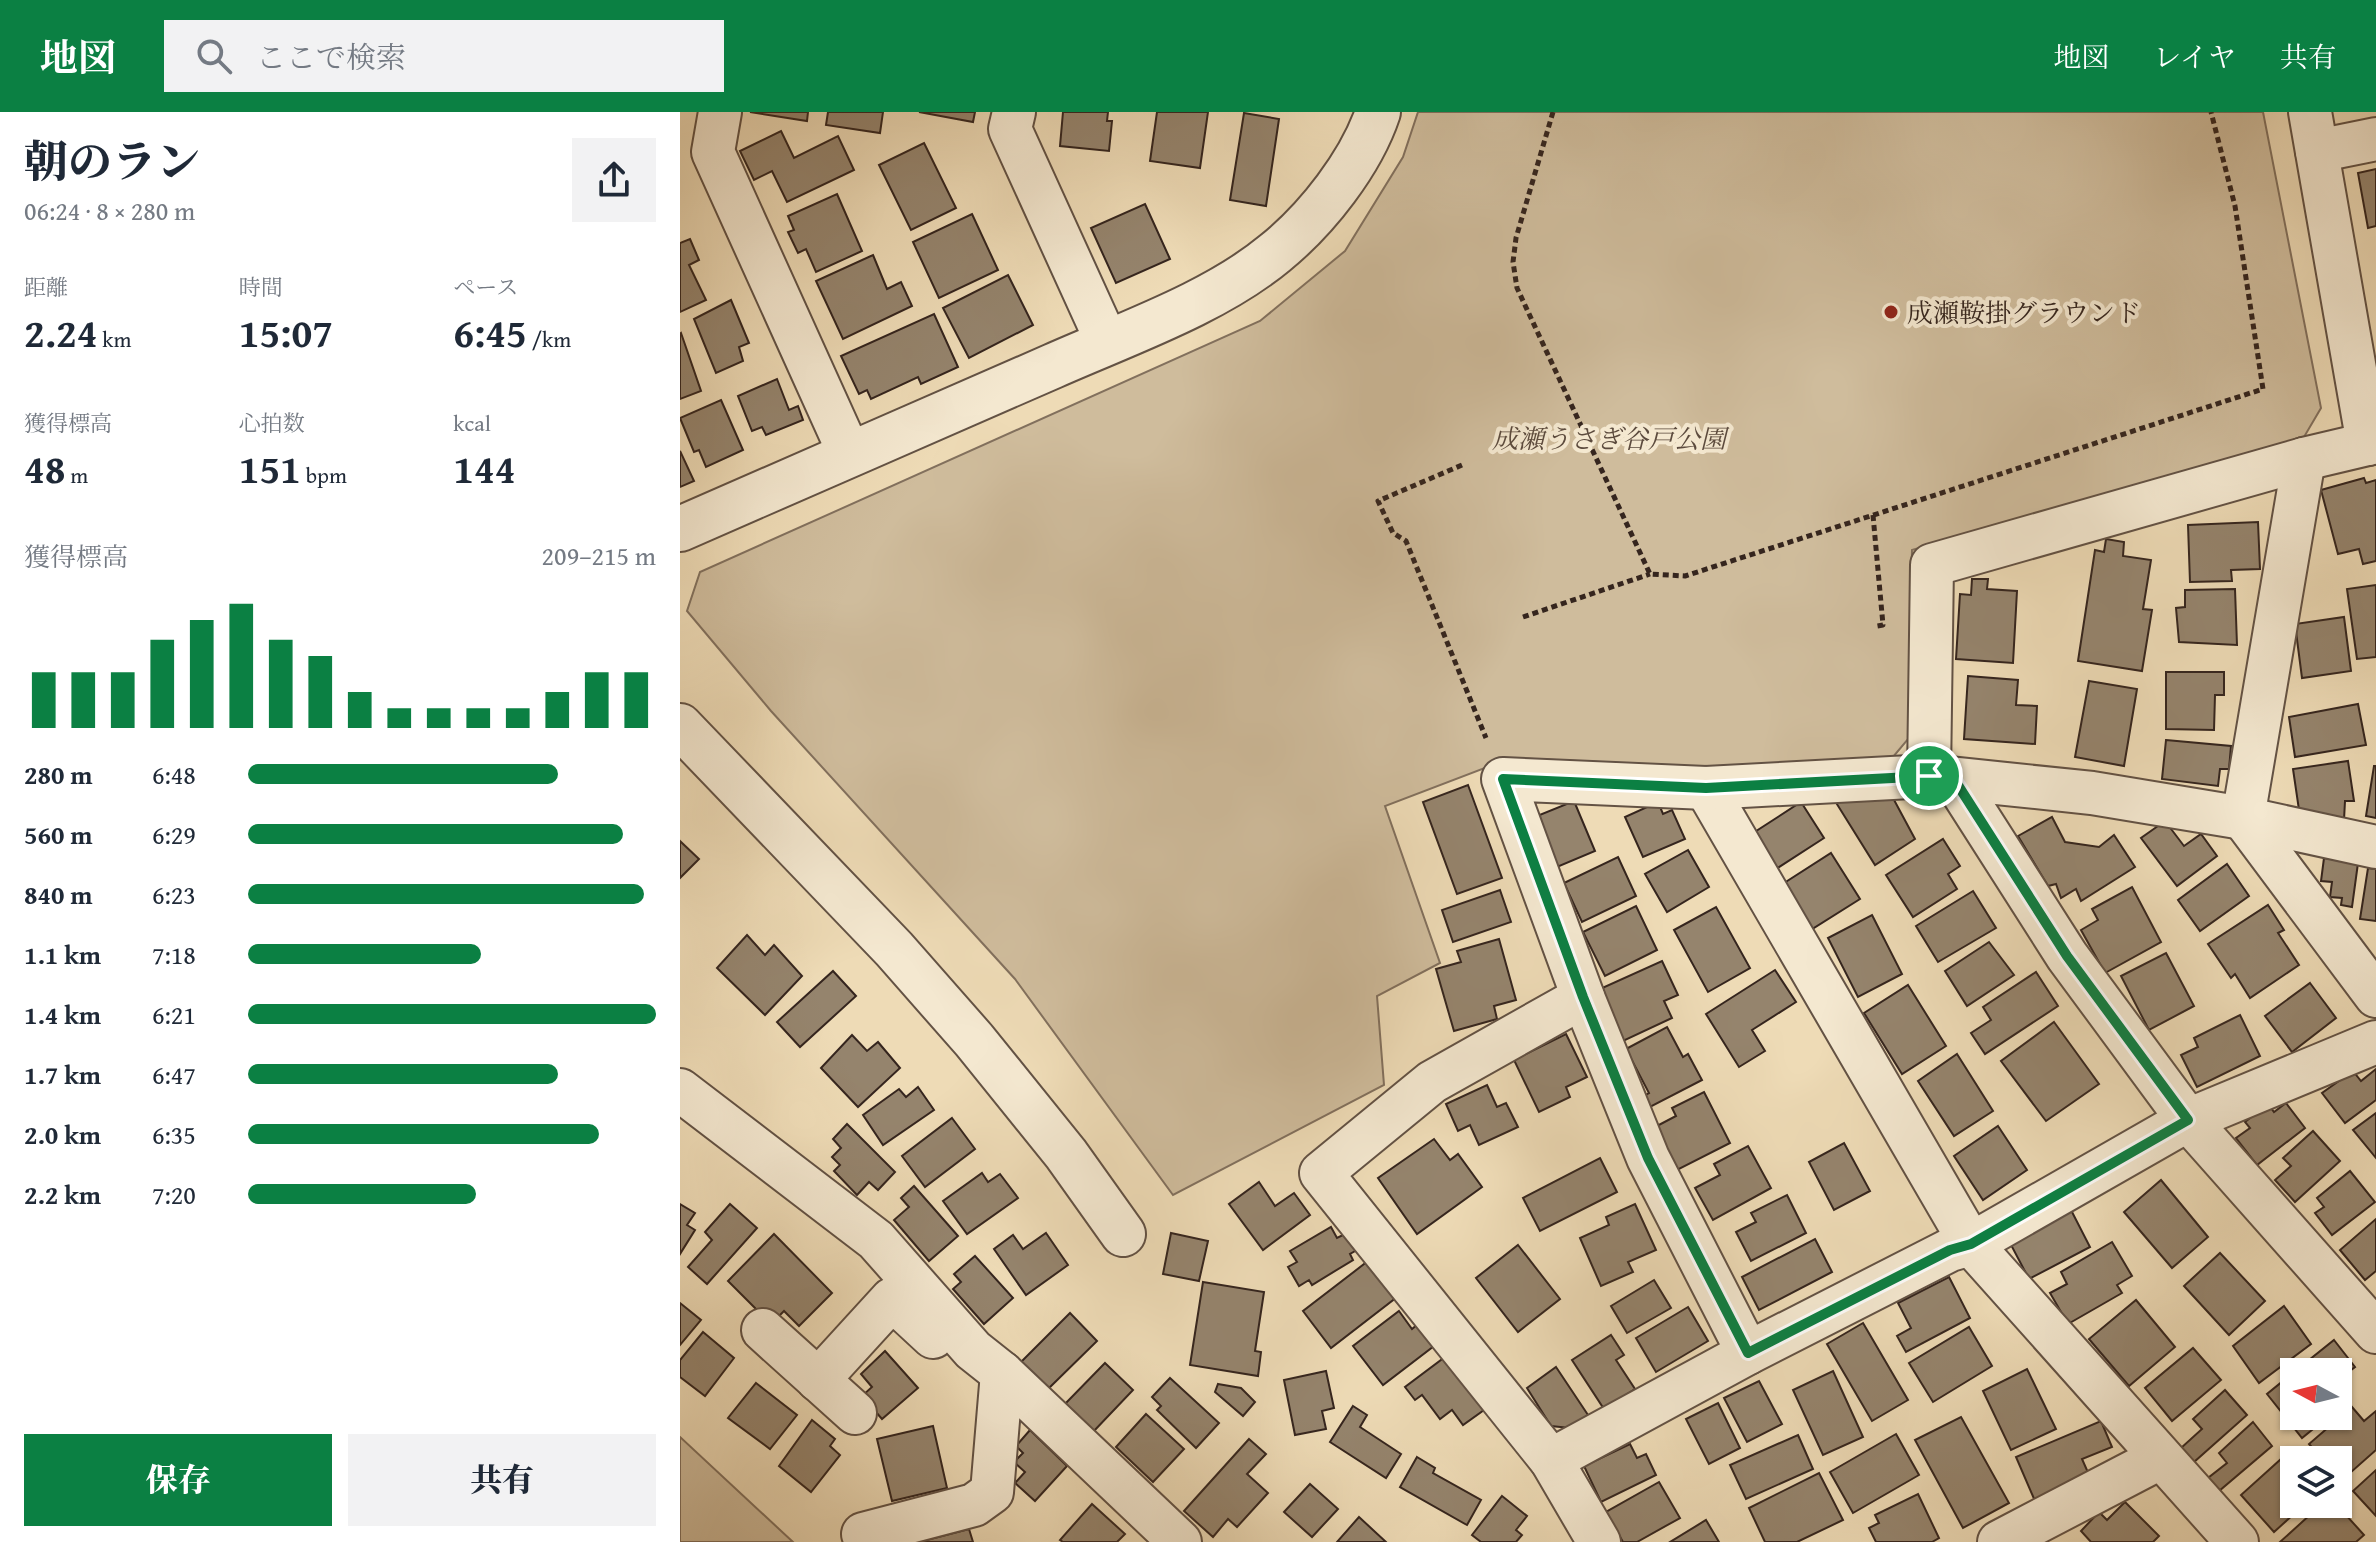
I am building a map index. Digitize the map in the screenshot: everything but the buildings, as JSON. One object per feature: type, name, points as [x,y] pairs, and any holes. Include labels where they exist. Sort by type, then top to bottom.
[{"type":"street","points":[[720,112],[713,152],[850,455]]},
{"type":"street","points":[[1014,112],[1010,129],[1107,342]]},
{"type":"street","points":[[680,529],[1107,342],[1238,280],[1277,252],[1313,215],[1347,173],[1378,112]]},
{"type":"street","points":[[2376,139],[2314,132],[2372,443],[2304,459],[1932,565],[1942,778],[2067,956],[2188,1120],[2376,1332]]},
{"type":"street","points":[[2304,459],[2243,818],[2376,996]]},
{"type":"street","points":[[680,726],[894,949],[974,1040],[1066,1154],[1123,1234]]},
{"type":"street","points":[[1748,1353],[1648,1158],[1583,997],[1503,779],[1706,788],[1942,778],[2092,793],[2243,818],[2376,847]]},
{"type":"street","points":[[1706,788],[1971,1244],[2237,1542]]},
{"type":"street","points":[[1583,997],[1432,1082],[1321,1173],[1551,1460],[1599,1542]]},
{"type":"street","points":[[1551,1460],[1748,1353],[1950,1250],[1971,1244],[2188,1120],[2376,1042]]},
{"type":"street","points":[[680,1090],[876,1240],[988,1361],[1180,1542]]},
{"type":"street","points":[[818,1380],[892,1299],[961,1364],[988,1361]]},
{"type":"street","points":[[763,1330],[855,1413]]},
{"type":"street","points":[[863,1534],[974,1505],[992,1492],[988,1361]]},
{"type":"street","points":[[1999,1542],[2160,1458]]},
{"type":"path","points":[[1553,112],[1516,238],[1513,262],[1517,288],[1650,574]]},
{"type":"path","points":[[1523,617],[1650,574],[1685,576],[2263,389],[2235,206],[2211,112]]},
{"type":"path","points":[[1462,465],[1378,501],[1393,533],[1406,541],[1503,779]]},
{"type":"path","points":[[1873,515],[1883,625],[1877,626]]},
{"type":"green space","name":"成瀬うさぎ谷戸公園","points":[[1418,112],[2263,112],[2321,408],[2304,437],[1912,550],[1909,738],[1893,757],[1706,767],[1511,758],[1385,806],[1440,963],[1377,996],[1384,1085],[1173,1195],[1015,979],[771,711],[687,611],[700,572],[1260,321],[1345,251],[1403,157]]},
{"type":"green space","points":[[680,1437],[793,1542],[680,1542]]},
{"type":"place","name":"成瀬鞍掛グラウンド","points":[[1891,312]]},
{"type":"route","points":[[1929,776],[1954,779],[2067,956],[2188,1120],[1971,1244],[1950,1250],[1748,1353],[1648,1158],[1583,997],[1503,779],[1706,788],[1929,776]]}]
